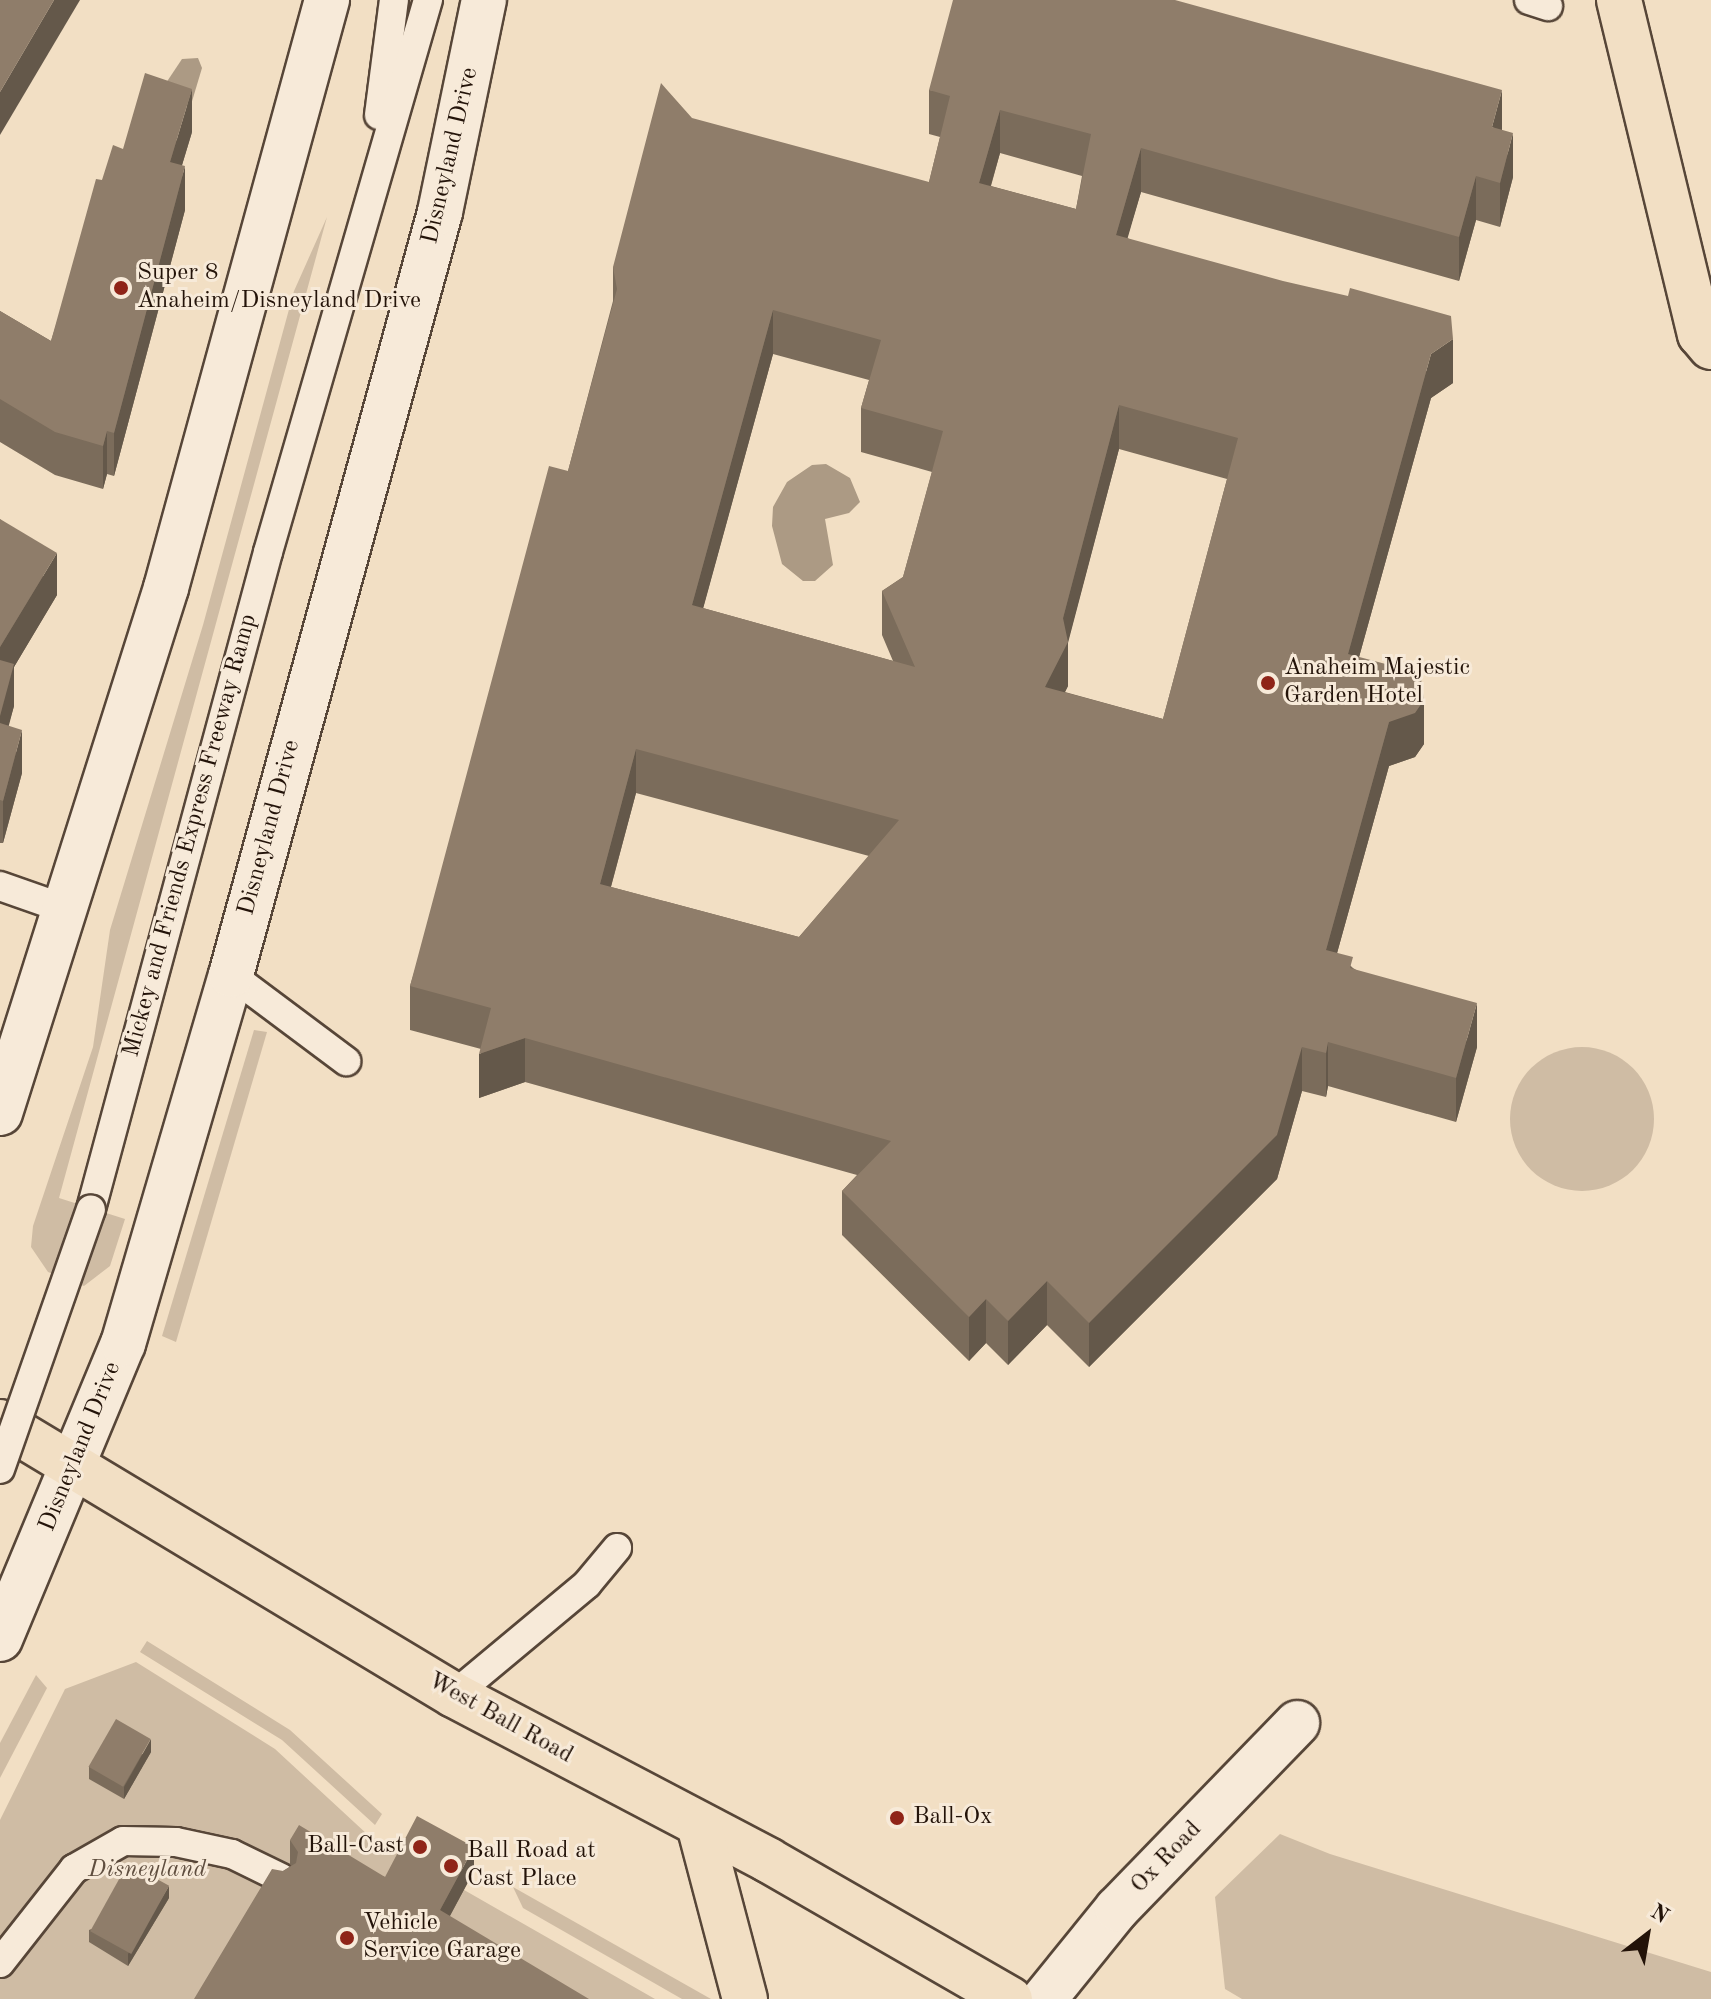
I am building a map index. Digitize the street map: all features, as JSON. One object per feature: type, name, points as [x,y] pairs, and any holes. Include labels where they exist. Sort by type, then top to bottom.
[{"type":"main road","points":[[0,1113],[12,1038],[68,910],[166,588],[327,0]]},
{"type":"main road","name":"Disneyland Drive","points":[[0,1639],[123,1344],[231,975],[440,212],[484,0]]},
{"type":"main road","points":[[1619,0],[1700,334],[1711,347]]},
{"type":"main road","name":"West Ball Road","points":[[0,1422],[75,1464],[454,1695],[699,1825],[1010,1999]]},
{"type":"main road","name":"Ox Road","points":[[1044,1999],[1117,1909],[1297,1723]]},
{"type":"main road","points":[[699,1825],[745,1999]]},
{"type":"lane","name":"Mickey and Friends Express Freeway Ramp","points":[[368,199],[394,0]]},
{"type":"lane","name":"Mickey and Friends Express Freeway Ramp","points":[[0,1469],[91,1209],[368,199],[428,0]]},
{"type":"lane","points":[[0,886],[68,910]]},
{"type":"lane","points":[[231,975],[346,1061]]},
{"type":"lane","points":[[454,1695],[587,1584],[617,1548]]},
{"type":"lane","points":[[0,1963],[74,1869],[123,1841],[176,1842],[232,1854],[281,1878]]},
{"type":"green space","points":[[327,217],[59,1198],[125,1219],[110,1266],[84,1286],[48,1272],[31,1247],[33,1226],[93,1047],[110,930],[203,625],[294,291]]},
{"type":"green space","points":[[254,1030],[267,1032],[176,1342],[162,1336]]},
{"type":"green space","points":[[1582,1047],[1610,1052],[1633,1068],[1649,1091],[1654,1119],[1649,1147],[1633,1170],[1610,1186],[1582,1191],[1554,1186],[1531,1170],[1515,1147],[1510,1119],[1515,1091],[1531,1068],[1554,1052]]},
{"type":"green space","points":[[147,1641],[290,1730],[382,1814],[375,1825],[282,1740],[140,1652]]},
{"type":"green space","name":"Disneyland","points":[[136,1662],[275,1749],[368,1835],[655,1999],[0,1999],[0,1820],[65,1689]]},
{"type":"green space","points":[[36,1675],[47,1688],[0,1778],[0,1743]]},
{"type":"green space","points":[[1280,1834],[1330,1854],[1711,1972],[1711,1999],[1242,1999],[1225,1989],[1215,1897]]},
{"type":"green space","points":[[513,1887],[711,1999],[682,1999],[523,1908]]},
{"type":"shaded area","points":[[198,58],[202,68],[190,108],[166,83],[182,59]]},
{"type":"shaded area","points":[[826,464],[850,478],[860,502],[849,513],[825,519],[833,565],[815,581],[803,581],[782,564],[772,526],[773,507],[787,482],[812,465]]},
{"type":"building","points":[[0,0],[54,0],[0,92]]},
{"type":"building","name":"Anaheim Majestic Garden Hotel","points":[[953,0],[1175,0],[1502,90],[1492,127],[1513,133],[1500,183],[1476,176],[1459,237],[1141,148],[1116,235],[1283,281],[1348,296],[1350,288],[1451,316],[1453,339],[1431,354],[1348,654],[1412,671],[1421,679],[1424,700],[1415,713],[1389,722],[1326,950],[1353,957],[1350,968],[1477,1003],[1456,1078],[1328,1042],[1326,1053],[1302,1047],[1277,1135],[1089,1323],[1047,1281],[1008,1321],[986,1299],[969,1317],[842,1191],[891,1141],[525,1038],[479,1054],[491,1008],[410,986],[549,466],[568,471],[617,289],[613,267],[661,83],[692,118],[929,182],[950,96],[929,90]],"holes":[[[1000,110],[1091,134],[1076,209],[979,183]],[[773,310],[881,340],[861,408],[943,431],[903,577],[882,591],[915,667],[692,605]],[[1119,405],[1238,438],[1163,719],[1045,687],[1068,642],[1063,618]],[[636,749],[899,820],[799,937],[600,884]]]},
{"type":"building","name":"Super 8 Anaheim/Disneyland Drive","points":[[145,73],[192,89],[170,162],[185,166],[114,433],[107,431],[103,446],[55,432],[0,399],[0,311],[51,341],[96,179],[102,180],[113,145],[123,149]]},
{"type":"building","points":[[0,519],[57,553],[0,647]]},
{"type":"building","points":[[0,660],[14,664],[0,716]]},
{"type":"building","points":[[0,723],[22,730],[3,801],[0,800]]},
{"type":"building","points":[[116,1719],[151,1739],[123,1787],[88,1767]]},
{"type":"building","name":"Vehicle Service Garage","points":[[417,1816],[474,1847],[440,1910],[589,1999],[194,1999],[272,1869],[283,1871],[296,1863],[298,1852],[290,1840],[299,1825],[385,1877]]},
{"type":"building","points":[[128,1863],[169,1886],[131,1954],[90,1931]]},
{"type":"place","name":"Super 8 Anaheim/Disneyland Drive","points":[[121,288]]},
{"type":"place","name":"Anaheim Majestic Garden Hotel","points":[[1268,683]]},
{"type":"place","name":"Ball-Ox","points":[[897,1818]]},
{"type":"place","name":"Ball-Cast","points":[[420,1847]]},
{"type":"place","name":"Ball Road at Cast Place","points":[[451,1866]]},
{"type":"place","name":"Vehicle Service Garage","points":[[347,1938]]}]
